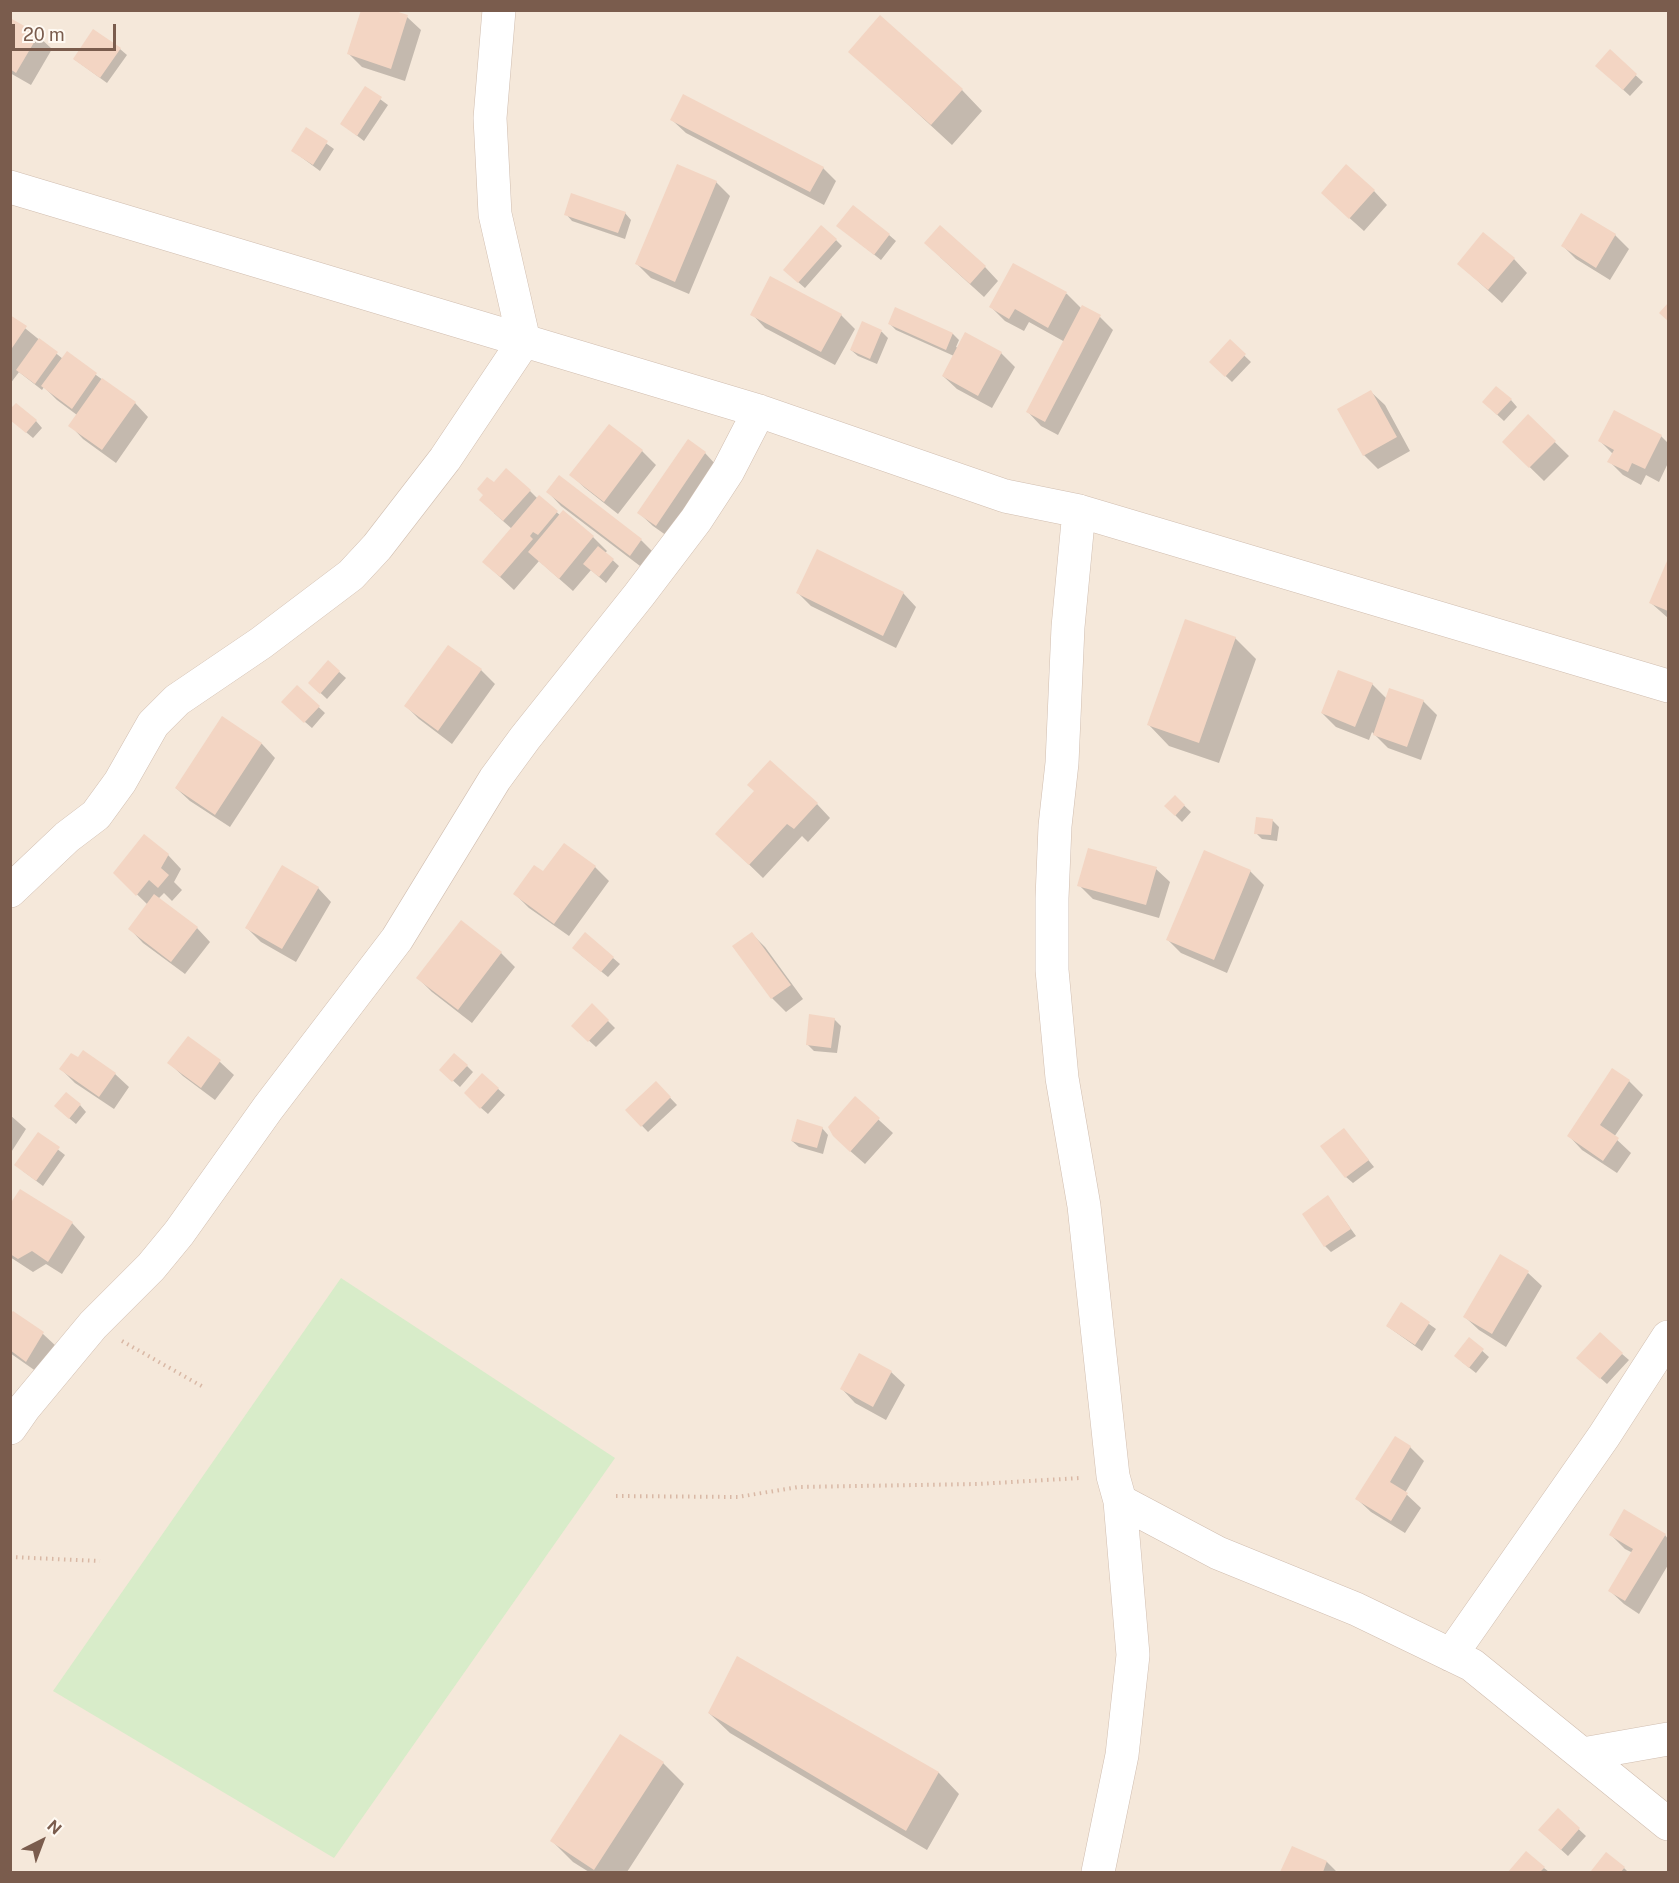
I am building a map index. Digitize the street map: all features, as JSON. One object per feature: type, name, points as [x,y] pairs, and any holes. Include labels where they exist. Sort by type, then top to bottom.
[{"type":"street","points":[[10,891],[67,837],[96,815],[120,782],[153,724],[177,700],[261,644],[351,575],[377,547],[445,459],[524,340],[495,214],[490,118],[499,10]]},
{"type":"street","points":[[10,187],[759,411],[1005,496],[1079,511],[1668,686]]},
{"type":"street","points":[[10,1428],[93,1325],[144,1275],[179,1233],[268,1108],[397,939],[495,779],[696,519],[728,471],[759,411]]},
{"type":"street","points":[[1079,511],[1068,627],[1062,763],[1055,826],[1052,970],[1062,1078],[1084,1206],[1117,1489],[1133,1655],[1122,1755],[1098,1872]]},
{"type":"street","points":[[1451,1655],[1604,1436],[1668,1337]]},
{"type":"street","points":[[1117,1489],[1218,1553],[1356,1609],[1472,1665],[1668,1824]]},
{"type":"street","points":[[1583,1754],[1668,1739]]},
{"type":"path","points":[[93,1325],[205,1388]]},
{"type":"path","points":[[616,1496],[738,1497],[798,1487],[978,1484],[1117,1489]]},
{"type":"path","points":[[10,1557],[100,1562]]},
{"type":"shaded area","points":[[11,11],[1668,11],[1668,1872],[11,1872]]},
{"type":"green space","points":[[341,1278],[615,1458],[334,1858],[53,1691]]},
{"type":"building","points":[[361,10],[392,10],[408,15],[391,69],[347,54]]},
{"type":"building","points":[[880,15],[963,89],[931,125],[848,52]]},
{"type":"building","points":[[10,18],[39,34],[16,73],[10,69]]},
{"type":"building","points":[[93,29],[121,48],[100,78],[73,59]]},
{"type":"building","points":[[1610,49],[1637,74],[1623,90],[1595,66]]},
{"type":"building","points":[[365,86],[382,97],[357,136],[340,124]]},
{"type":"building","points":[[683,94],[824,167],[810,192],[670,120]]},
{"type":"building","points":[[306,127],[328,141],[313,165],[291,151]]},
{"type":"building","points":[[677,164],[717,181],[675,282],[635,264]]},
{"type":"building","points":[[1346,164],[1375,190],[1349,219],[1321,193]]},
{"type":"building","points":[[571,193],[626,212],[618,233],[564,215]]},
{"type":"building","points":[[853,205],[890,234],[874,255],[836,226]]},
{"type":"building","points":[[1581,213],[1616,234],[1596,268],[1561,246]]},
{"type":"building","points":[[821,225],[837,239],[798,283],[783,270]]},
{"type":"building","points":[[940,225],[986,266],[970,284],[924,243]]},
{"type":"building","points":[[1483,232],[1515,258],[1488,290],[1457,264]]},
{"type":"building","points":[[1013,263],[1067,292],[1048,328],[1015,309],[1009,319],[989,307]]},
{"type":"building","points":[[770,276],[842,314],[821,352],[750,315]]},
{"type":"building","points":[[1668,303],[1668,321],[1659,313]]},
{"type":"building","points":[[1082,305],[1101,315],[1045,422],[1026,412]]},
{"type":"building","points":[[895,307],[953,333],[946,350],[888,324]]},
{"type":"building","points":[[10,315],[27,326],[10,351]]},
{"type":"building","points":[[862,321],[882,330],[870,359],[850,350]]},
{"type":"building","points":[[965,332],[1002,352],[978,396],[942,376]]},
{"type":"building","points":[[39,338],[58,352],[35,384],[16,370]]},
{"type":"building","points":[[1230,339],[1246,354],[1225,377],[1209,362]]},
{"type":"building","points":[[67,351],[97,373],[72,409],[41,386]]},
{"type":"building","points":[[102,378],[136,402],[102,450],[68,426]]},
{"type":"building","points":[[1496,386],[1512,399],[1497,415],[1482,402]]},
{"type":"building","points":[[1371,390],[1397,437],[1363,456],[1337,409]]},
{"type":"building","points":[[16,403],[37,420],[26,433],[10,420],[10,409]]},
{"type":"building","points":[[1614,410],[1662,435],[1645,469],[1632,463],[1628,472],[1607,462],[1614,450],[1598,441]]},
{"type":"building","points":[[1528,414],[1556,441],[1529,468],[1502,442]]},
{"type":"building","points":[[609,424],[643,450],[604,502],[569,475]]},
{"type":"building","points":[[688,439],[706,452],[656,526],[637,513]]},
{"type":"building","points":[[506,468],[531,490],[503,521],[479,500],[483,495],[477,489],[487,477],[494,482]]},
{"type":"building","points":[[559,475],[642,539],[630,556],[546,492]]},
{"type":"building","points":[[539,495],[558,511],[538,535],[533,532],[530,536],[533,539],[500,577],[482,562]]},
{"type":"building","points":[[563,510],[594,536],[559,579],[528,552]]},
{"type":"building","points":[[598,546],[614,559],[599,577],[583,564]]},
{"type":"building","points":[[817,549],[904,592],[883,636],[796,593]]},
{"type":"building","points":[[1668,561],[1668,611],[1649,603]]},
{"type":"building","points":[[1185,619],[1236,637],[1199,743],[1147,725]]},
{"type":"building","points":[[448,645],[482,669],[438,731],[404,706]]},
{"type":"building","points":[[328,660],[340,671],[320,694],[308,683]]},
{"type":"building","points":[[1338,670],[1373,683],[1355,727],[1321,713]]},
{"type":"building","points":[[297,685],[320,706],[304,723],[281,702]]},
{"type":"building","points":[[1389,688],[1424,700],[1407,747],[1373,735]]},
{"type":"building","points":[[222,716],[262,743],[215,815],[175,788]]},
{"type":"building","points":[[770,760],[818,803],[794,829],[787,824],[749,865],[715,834],[754,791],[747,785]]},
{"type":"building","points":[[1175,795],[1185,805],[1175,816],[1164,806]]},
{"type":"building","points":[[1256,817],[1273,819],[1271,835],[1254,834]]},
{"type":"building","points":[[144,834],[169,854],[161,868],[169,875],[158,888],[149,880],[136,896],[113,873]]},
{"type":"building","points":[[564,843],[596,866],[554,924],[513,894],[534,865],[543,871]]},
{"type":"building","points":[[1088,848],[1157,867],[1146,905],[1077,886]]},
{"type":"building","points":[[1204,850],[1251,870],[1214,960],[1166,940]]},
{"type":"building","points":[[282,865],[319,887],[282,949],[245,928]]},
{"type":"building","points":[[154,894],[198,927],[171,962],[128,929]]},
{"type":"building","points":[[461,920],[502,952],[458,1010],[416,978]]},
{"type":"building","points":[[585,932],[614,957],[601,972],[572,948]]},
{"type":"building","points":[[752,932],[791,985],[771,999],[732,946]]},
{"type":"building","points":[[592,1003],[609,1020],[588,1042],[571,1026]]},
{"type":"building","points":[[809,1014],[835,1018],[831,1048],[806,1045]]},
{"type":"building","points":[[188,1036],[221,1060],[201,1088],[167,1063]]},
{"type":"building","points":[[83,1050],[116,1073],[99,1097],[59,1069],[71,1053],[78,1057]]},
{"type":"building","points":[[454,1053],[468,1065],[452,1082],[439,1070]]},
{"type":"building","points":[[1612,1068],[1630,1080],[1600,1125],[1619,1138],[1603,1161],[1567,1136]]},
{"type":"building","points":[[482,1073],[499,1088],[480,1109],[464,1093]]},
{"type":"building","points":[[656,1081],[671,1097],[641,1127],[625,1110]]},
{"type":"building","points":[[66,1092],[81,1104],[69,1119],[54,1106]]},
{"type":"building","points":[[855,1096],[880,1118],[850,1152],[833,1136],[828,1127]]},
{"type":"building","points":[[797,1119],[823,1127],[817,1148],[791,1141]]},
{"type":"building","points":[[1344,1128],[1369,1160],[1345,1178],[1320,1146]]},
{"type":"building","points":[[38,1132],[60,1147],[36,1181],[14,1165]]},
{"type":"building","points":[[20,1189],[73,1222],[48,1262],[32,1251],[18,1259],[10,1254],[10,1204]]},
{"type":"building","points":[[1328,1195],[1351,1229],[1324,1247],[1302,1214]]},
{"type":"building","points":[[1500,1254],[1529,1271],[1492,1334],[1463,1317]]},
{"type":"building","points":[[1401,1302],[1430,1322],[1415,1345],[1386,1326]]},
{"type":"building","points":[[13,1311],[44,1332],[26,1362],[10,1350],[10,1314]]},
{"type":"building","points":[[1600,1332],[1623,1353],[1600,1379],[1576,1358]]},
{"type":"building","points":[[1469,1337],[1484,1349],[1469,1368],[1454,1356]]},
{"type":"building","points":[[859,1353],[892,1371],[873,1407],[840,1389]]},
{"type":"building","points":[[1395,1436],[1411,1446],[1390,1482],[1408,1493],[1391,1521],[1355,1499]]},
{"type":"building","points":[[1624,1509],[1666,1534],[1625,1601],[1608,1591],[1633,1549],[1609,1535]]},
{"type":"building","points":[[737,1656],[939,1772],[906,1831],[708,1713]]},
{"type":"building","points":[[620,1734],[664,1762],[594,1870],[550,1841]]},
{"type":"building","points":[[1558,1808],[1580,1828],[1561,1850],[1538,1830]]},
{"type":"building","points":[[1292,1846],[1327,1861],[1323,1872],[1280,1872]]},
{"type":"building","points":[[1526,1851],[1545,1867],[1540,1872],[1508,1872]]},
{"type":"building","points":[[1606,1852],[1625,1867],[1621,1872],[1591,1871]]}]
